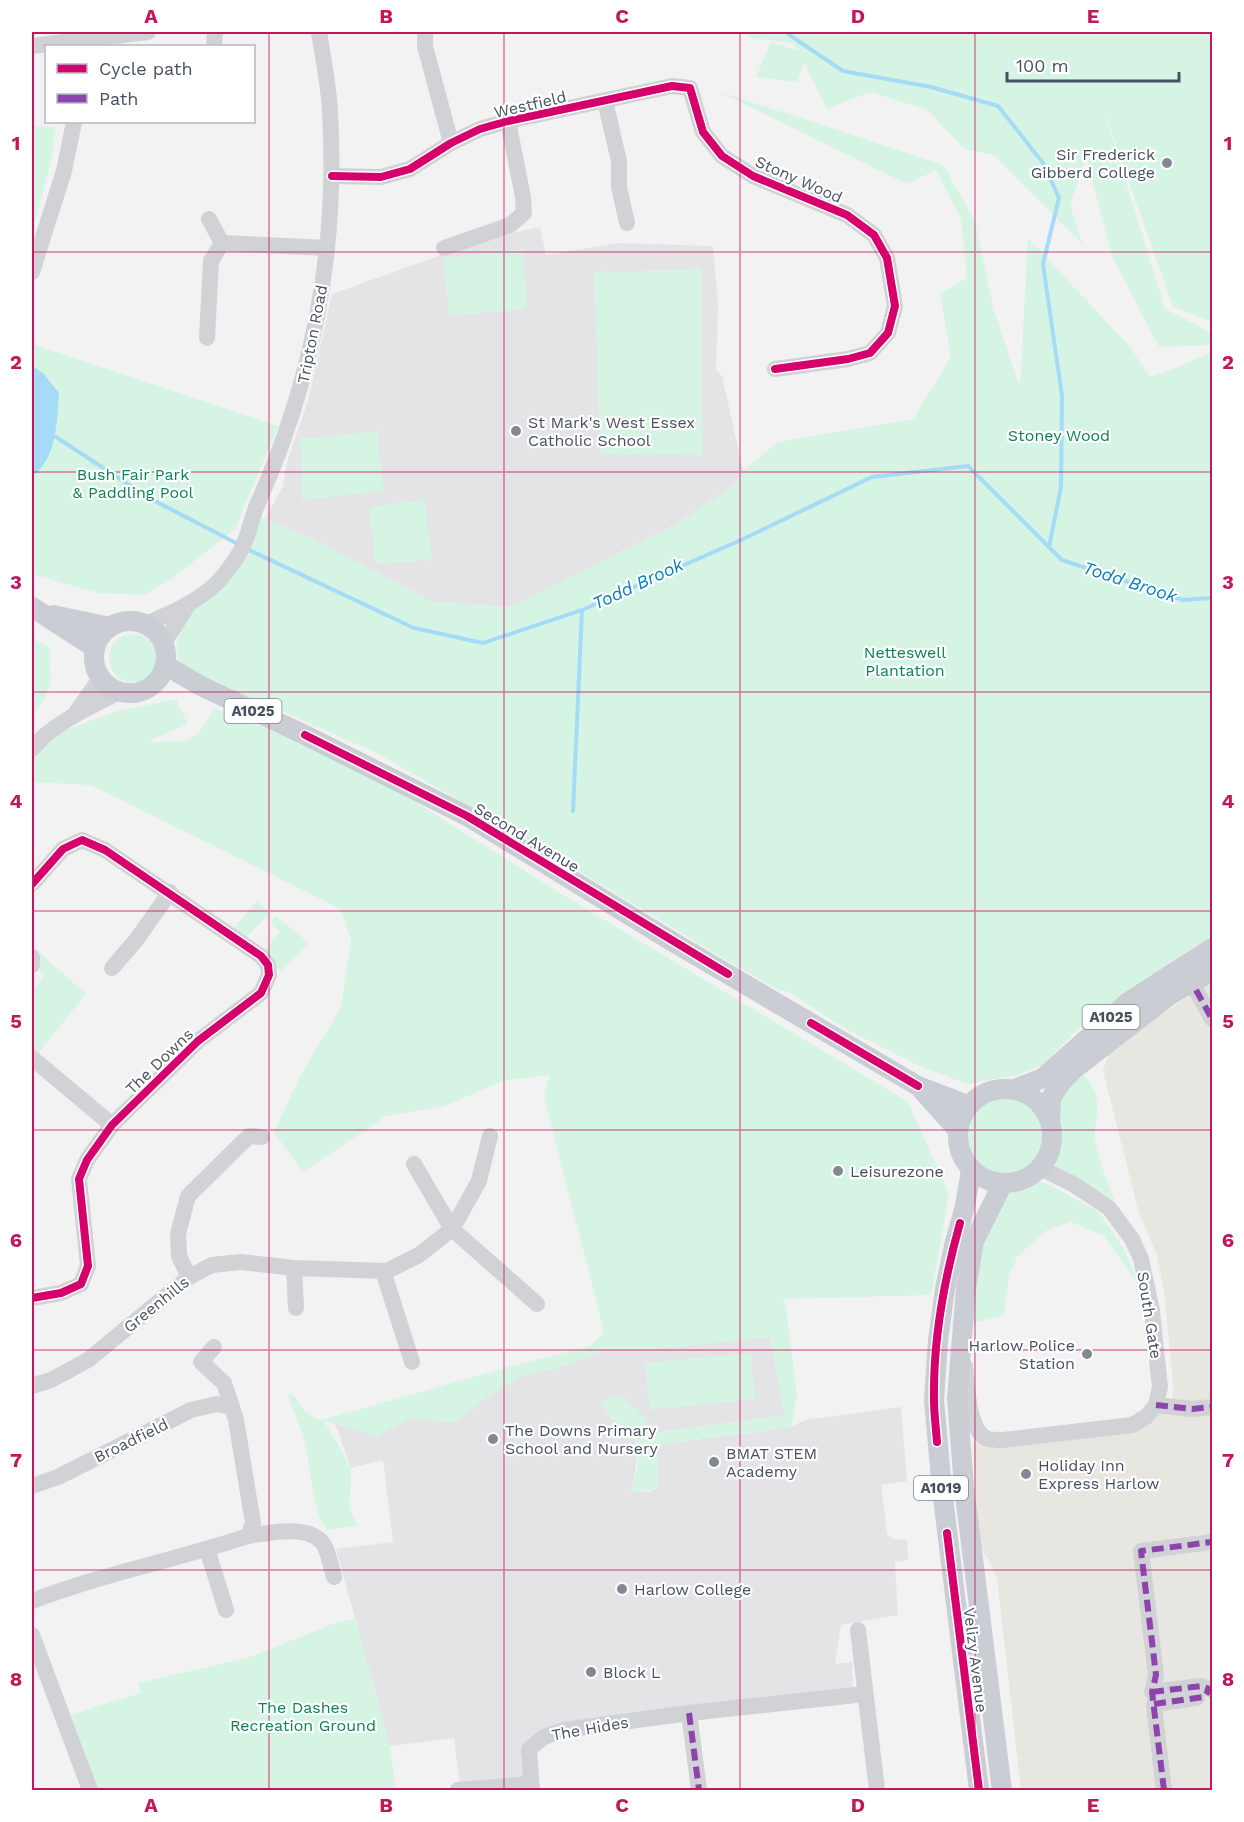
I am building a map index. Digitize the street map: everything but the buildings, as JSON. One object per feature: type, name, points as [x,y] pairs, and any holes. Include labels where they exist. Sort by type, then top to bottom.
[{"type":"main road","points":[[37,610],[110,627]]},
{"type":"main road","points":[[37,610],[95,648]]},
{"type":"main road","points":[[128,621],[146,624],[154,629],[164,643],[161,673],[140,691],[121,691],[109,686],[100,677],[96,668],[95,648],[103,633],[110,627],[128,621]]},
{"type":"main road","name":"Second Avenue","points":[[161,673],[201,687],[305,735],[467,816],[673,942],[918,1086],[968,1105]]},
{"type":"main road","name":"A1025","points":[[1015,1089],[1043,1078],[1127,1003],[1212,948]]},
{"type":"main road","name":"A1025","points":[[1050,1120],[1052,1098],[1060,1084],[1074,1069],[1170,995],[1212,971]]},
{"type":"main road","name":"Second Avenue","points":[[918,1086],[957,1129]]},
{"type":"main road","points":[[1005,1088],[1028,1094],[1039,1103],[1050,1120],[1052,1138],[1051,1149],[1040,1168],[1023,1180],[1003,1184],[987,1180],[971,1170],[959,1149],[957,1129],[968,1105],[985,1093],[1005,1088]]},
{"type":"main road","name":"Velizy Avenue","points":[[971,1170],[965,1206],[945,1289],[938,1340],[934,1401],[942,1490],[979,1791]]},
{"type":"main road","name":"Velizy Avenue","points":[[1002,1791],[964,1487],[957,1398],[966,1289],[974,1240],[1003,1184]]},
{"type":"street","points":[[52,45],[148,32]]},
{"type":"street","name":"Tripton Road","points":[[146,624],[188,604],[217,583],[242,549],[252,515],[285,437],[300,390],[321,296],[332,176],[330,111],[319,32]]},
{"type":"street","points":[[424,32],[425,46],[451,143]]},
{"type":"street","name":"Westfield","points":[[332,176],[381,177],[410,169],[451,143],[480,129],[672,86]]},
{"type":"street","name":"Stony Wood","points":[[672,86],[690,88],[703,132],[722,156],[753,176],[848,215],[874,235],[887,258],[895,306],[888,333],[870,353],[848,359],[776,369]]},
{"type":"street","points":[[605,101],[619,161],[619,187],[627,223]]},
{"type":"street","name":"Westfield","points":[[444,248],[510,225],[524,213],[508,121]]},
{"type":"street","points":[[32,272],[64,171],[74,123]]},
{"type":"street","points":[[209,219],[222,243]]},
{"type":"street","points":[[222,243],[327,248]]},
{"type":"street","points":[[207,338],[211,261],[222,243]]},
{"type":"street","name":"Tripton Road","points":[[164,643],[188,604]]},
{"type":"street","points":[[75,714],[100,677]]},
{"type":"street","points":[[32,749],[36,743],[75,714],[121,691]]},
{"type":"street","name":"The Downs","points":[[32,884],[63,849],[82,840],[105,850],[170,892],[261,956],[268,965],[268,980],[261,993],[198,1041],[112,1125],[87,1160],[79,1179],[88,1266],[81,1284],[61,1293],[32,1298]]},
{"type":"street","points":[[112,968],[137,939],[170,892]]},
{"type":"street","points":[[32,957],[32,965]]},
{"type":"street","points":[[1196,990],[1212,1020]]},
{"type":"street","points":[[32,1058],[112,1125]]},
{"type":"street","points":[[189,1277],[179,1256],[178,1234],[188,1196],[249,1136],[262,1137]]},
{"type":"street","name":"Greenhills","points":[[32,1386],[51,1380],[88,1360],[189,1277],[212,1265],[241,1262],[294,1268],[383,1271],[419,1255],[453,1229],[479,1181],[490,1136]]},
{"type":"street","points":[[414,1164],[453,1229],[537,1304]]},
{"type":"street","name":"South Gate","points":[[1040,1168],[1082,1189],[1109,1208],[1132,1239],[1141,1258],[1152,1311],[1160,1387],[1156,1405]]},
{"type":"street","points":[[294,1268],[296,1308]]},
{"type":"street","points":[[383,1271],[412,1362]]},
{"type":"street","points":[[962,1341],[969,1401],[975,1424],[981,1434],[988,1439],[1003,1440],[1132,1425],[1146,1417],[1156,1405],[1192,1409],[1212,1407]]},
{"type":"street","points":[[214,1347],[201,1362],[224,1383],[236,1420],[253,1523],[248,1536]]},
{"type":"street","name":"Broadfield","points":[[32,1486],[58,1477],[191,1410],[217,1404],[232,1407]]},
{"type":"street","points":[[32,1601],[74,1585],[248,1536],[292,1531],[313,1535],[324,1545],[334,1577]]},
{"type":"street","points":[[1164,1791],[1153,1701],[1156,1675],[1142,1551],[1212,1542]]},
{"type":"street","points":[[207,1549],[226,1610]]},
{"type":"street","points":[[858,1630],[877,1791]]},
{"type":"street","points":[[33,1641],[90,1791]]},
{"type":"street","points":[[1153,1701],[1204,1697],[1211,1690]]},
{"type":"street","name":"The Hides","points":[[458,1790],[532,1787],[529,1749],[544,1737],[563,1730],[689,1713],[865,1694]]},
{"type":"street","points":[[689,1713],[699,1791]]},
{"type":"shaded area","name":"St Mark's West Essex Catholic School","points":[[540,227],[546,255],[619,243],[713,246],[718,303],[716,370],[722,376],[743,471],[734,486],[667,530],[509,607],[433,602],[312,539],[265,519],[283,486],[287,462],[308,401],[332,294],[486,239]]},
{"type":"shaded area","points":[[1212,982],[1212,1790],[1021,1790],[997,1578],[988,1558],[978,1547],[973,1442],[1109,1428],[1172,1405],[1173,1385],[1165,1299],[1157,1255],[1139,1213],[1103,1071],[1112,1046]]},
{"type":"shaded area","name":"Harlow College","points":[[772,1324],[785,1415],[653,1433],[639,1445],[632,1491],[649,1492],[658,1487],[657,1445],[791,1427],[805,1420],[901,1407],[907,1481],[881,1485],[887,1534],[893,1539],[907,1540],[908,1560],[895,1562],[898,1615],[841,1625],[835,1664],[852,1662],[853,1688],[561,1722],[538,1732],[526,1780],[460,1785],[454,1738],[390,1746],[336,1549],[393,1542],[383,1460],[351,1468],[334,1420],[607,1343]]},
{"type":"green space","points":[[746,32],[1212,32],[1212,322],[1173,307],[1103,108],[1165,309],[1212,333],[1212,345],[1159,347],[1112,256],[1086,157],[1070,205],[1083,245],[994,155],[964,149],[928,110],[870,92],[827,109],[804,63],[797,82],[756,77],[771,42],[798,51],[794,43],[749,38]]},
{"type":"green space","points":[[718,91],[943,165],[975,221],[994,311],[1020,387],[1028,238],[1130,347],[1150,377],[1212,352],[1212,936],[1077,1030],[1043,1065],[1016,1075],[968,1084],[922,1067],[846,1029],[789,992],[776,989],[736,966],[513,831],[375,752],[198,675],[179,661],[176,647],[183,622],[261,517],[312,539],[433,602],[509,607],[667,530],[734,486],[743,471],[778,442],[913,419],[951,357],[940,294],[967,278],[961,219],[936,170],[907,184]]},
{"type":"green space","points":[[32,126],[56,127],[51,161],[34,226],[32,226]]},
{"type":"green space","points":[[523,249],[527,309],[449,316],[443,258]]},
{"type":"green space","points":[[701,269],[702,455],[600,454],[594,272]]},
{"type":"green space","name":"Bush Fair Park & Paddling Pool","points":[[32,344],[278,426],[235,529],[170,580],[144,595],[102,594],[32,574]]},
{"type":"green space","points":[[377,431],[384,491],[302,500],[300,439]]},
{"type":"green space","points":[[425,500],[432,560],[375,564],[369,507]]},
{"type":"green space","points":[[133,634],[150,641],[157,658],[150,675],[133,682],[116,675],[109,658],[116,641]]},
{"type":"green space","points":[[32,638],[51,649],[51,677],[47,693],[32,715]]},
{"type":"green space","points":[[176,699],[188,724],[147,742],[181,741],[195,736],[214,708],[322,751],[414,801],[568,898],[908,1102],[949,1194],[931,1295],[782,1299],[786,1305],[797,1396],[791,1427],[657,1445],[658,1487],[648,1491],[631,1491],[637,1470],[639,1445],[612,1421],[600,1402],[620,1395],[642,1414],[653,1433],[784,1415],[770,1337],[648,1350],[603,1350],[581,1361],[520,1378],[488,1396],[456,1423],[409,1419],[376,1437],[323,1420],[351,1468],[350,1508],[357,1526],[327,1530],[315,1501],[305,1444],[288,1396],[291,1392],[312,1417],[322,1420],[590,1346],[604,1332],[544,1096],[550,1075],[503,1081],[444,1106],[386,1116],[303,1172],[274,1132],[301,1074],[341,1007],[351,940],[341,909],[91,785],[32,782],[32,754],[65,730],[117,711]]},
{"type":"green space","points":[[257,901],[270,913],[246,937],[233,928]]},
{"type":"green space","points":[[276,916],[309,943],[281,971],[261,954],[280,932],[270,923]]},
{"type":"green space","points":[[40,953],[86,994],[37,1055],[32,1051],[32,992],[44,975],[39,970]]},
{"type":"green space","points":[[1083,1074],[1095,1093],[1097,1101],[1096,1146],[1115,1201],[1052,1165],[1059,1142],[1056,1114],[1061,1089]]},
{"type":"green space","points":[[1005,1098],[1019,1101],[1032,1109],[1040,1122],[1043,1136],[1040,1150],[1032,1163],[1019,1171],[1005,1174],[991,1171],[978,1163],[970,1150],[967,1136],[970,1122],[978,1109],[991,1101]]},
{"type":"green space","points":[[1035,1179],[1099,1212],[1125,1251],[1142,1290],[1104,1236],[1071,1222],[1047,1230],[1017,1257],[1009,1277],[1004,1315],[974,1323],[965,1322],[975,1263],[995,1211],[1003,1198]]},
{"type":"green space","points":[[751,1353],[755,1399],[650,1410],[645,1363]]},
{"type":"green space","name":"The Dashes Recreation Ground","points":[[355,1618],[390,1746],[396,1790],[98,1790],[71,1715],[140,1693],[138,1683],[247,1658],[335,1623]]},
{"type":"water","points":[[32,366],[43,373],[59,393],[51,450],[40,469],[32,476]]},
{"type":"waterway","points":[[787,32],[843,71],[931,87],[998,106],[1043,163],[1059,198],[1043,264],[1062,396],[1061,487],[1049,547]]},
{"type":"waterway","name":"Todd Brook","points":[[56,437],[149,498],[238,544]]},
{"type":"waterway","name":"Todd Brook","points":[[247,549],[414,628],[483,643],[582,610],[741,540],[872,477],[968,466],[1062,560],[1183,600],[1212,598]]},
{"type":"waterway","points":[[573,811],[582,610]]},
{"type":"marked path","points":[[1196,990],[1212,1019]]},
{"type":"marked path","points":[[1156,1405],[1192,1409],[1212,1407]]},
{"type":"marked path","points":[[1164,1790],[1152,1692],[1156,1675],[1141,1551],[1212,1542]]},
{"type":"marked path","points":[[1152,1692],[1201,1686],[1212,1690]]},
{"type":"marked path","points":[[1154,1704],[1204,1697],[1209,1690]]},
{"type":"marked path","points":[[689,1713],[699,1790]]},
{"type":"cycle path","points":[[332,176],[381,177],[410,169],[451,143],[480,129],[672,86],[690,88],[703,132],[722,156],[753,176],[847,215],[874,235],[887,258],[895,306],[888,333],[870,353],[848,359],[775,369]]},
{"type":"cycle path","points":[[305,735],[467,816],[728,974]]},
{"type":"cycle path","points":[[32,884],[63,849],[82,840],[105,850],[261,956],[268,965],[269,975],[261,993],[198,1041],[112,1125],[87,1160],[79,1179],[88,1266],[81,1284],[61,1293],[32,1298]]},
{"type":"cycle path","points":[[811,1023],[918,1086]]},
{"type":"cycle path","points":[[937,1442],[934,1400],[935,1355],[944,1288],[960,1223]]},
{"type":"cycle path","points":[[947,1533],[979,1790]]},
{"type":"place","name":"Sir Frederick Gibberd College","points":[[1167,163]]},
{"type":"place","name":"St Mark's West Essex Catholic School","points":[[516,431]]},
{"type":"place","name":"Leisurezone","points":[[838,1171]]},
{"type":"place","name":"Harlow Police Station","points":[[1087,1354]]},
{"type":"place","name":"The Downs Primary School and Nursery","points":[[493,1439]]},
{"type":"place","name":"BMAT STEM Academy","points":[[714,1462]]},
{"type":"place","name":"Holiday Inn Express Harlow","points":[[1026,1474]]},
{"type":"place","name":"Harlow College","points":[[622,1589]]},
{"type":"place","name":"Block L","points":[[591,1672]]},
{"type":"park label","name":"Stoney Wood","points":[[1059,435]]},
{"type":"park label","name":"Netteswell Plantation","points":[[905,661]]}]
